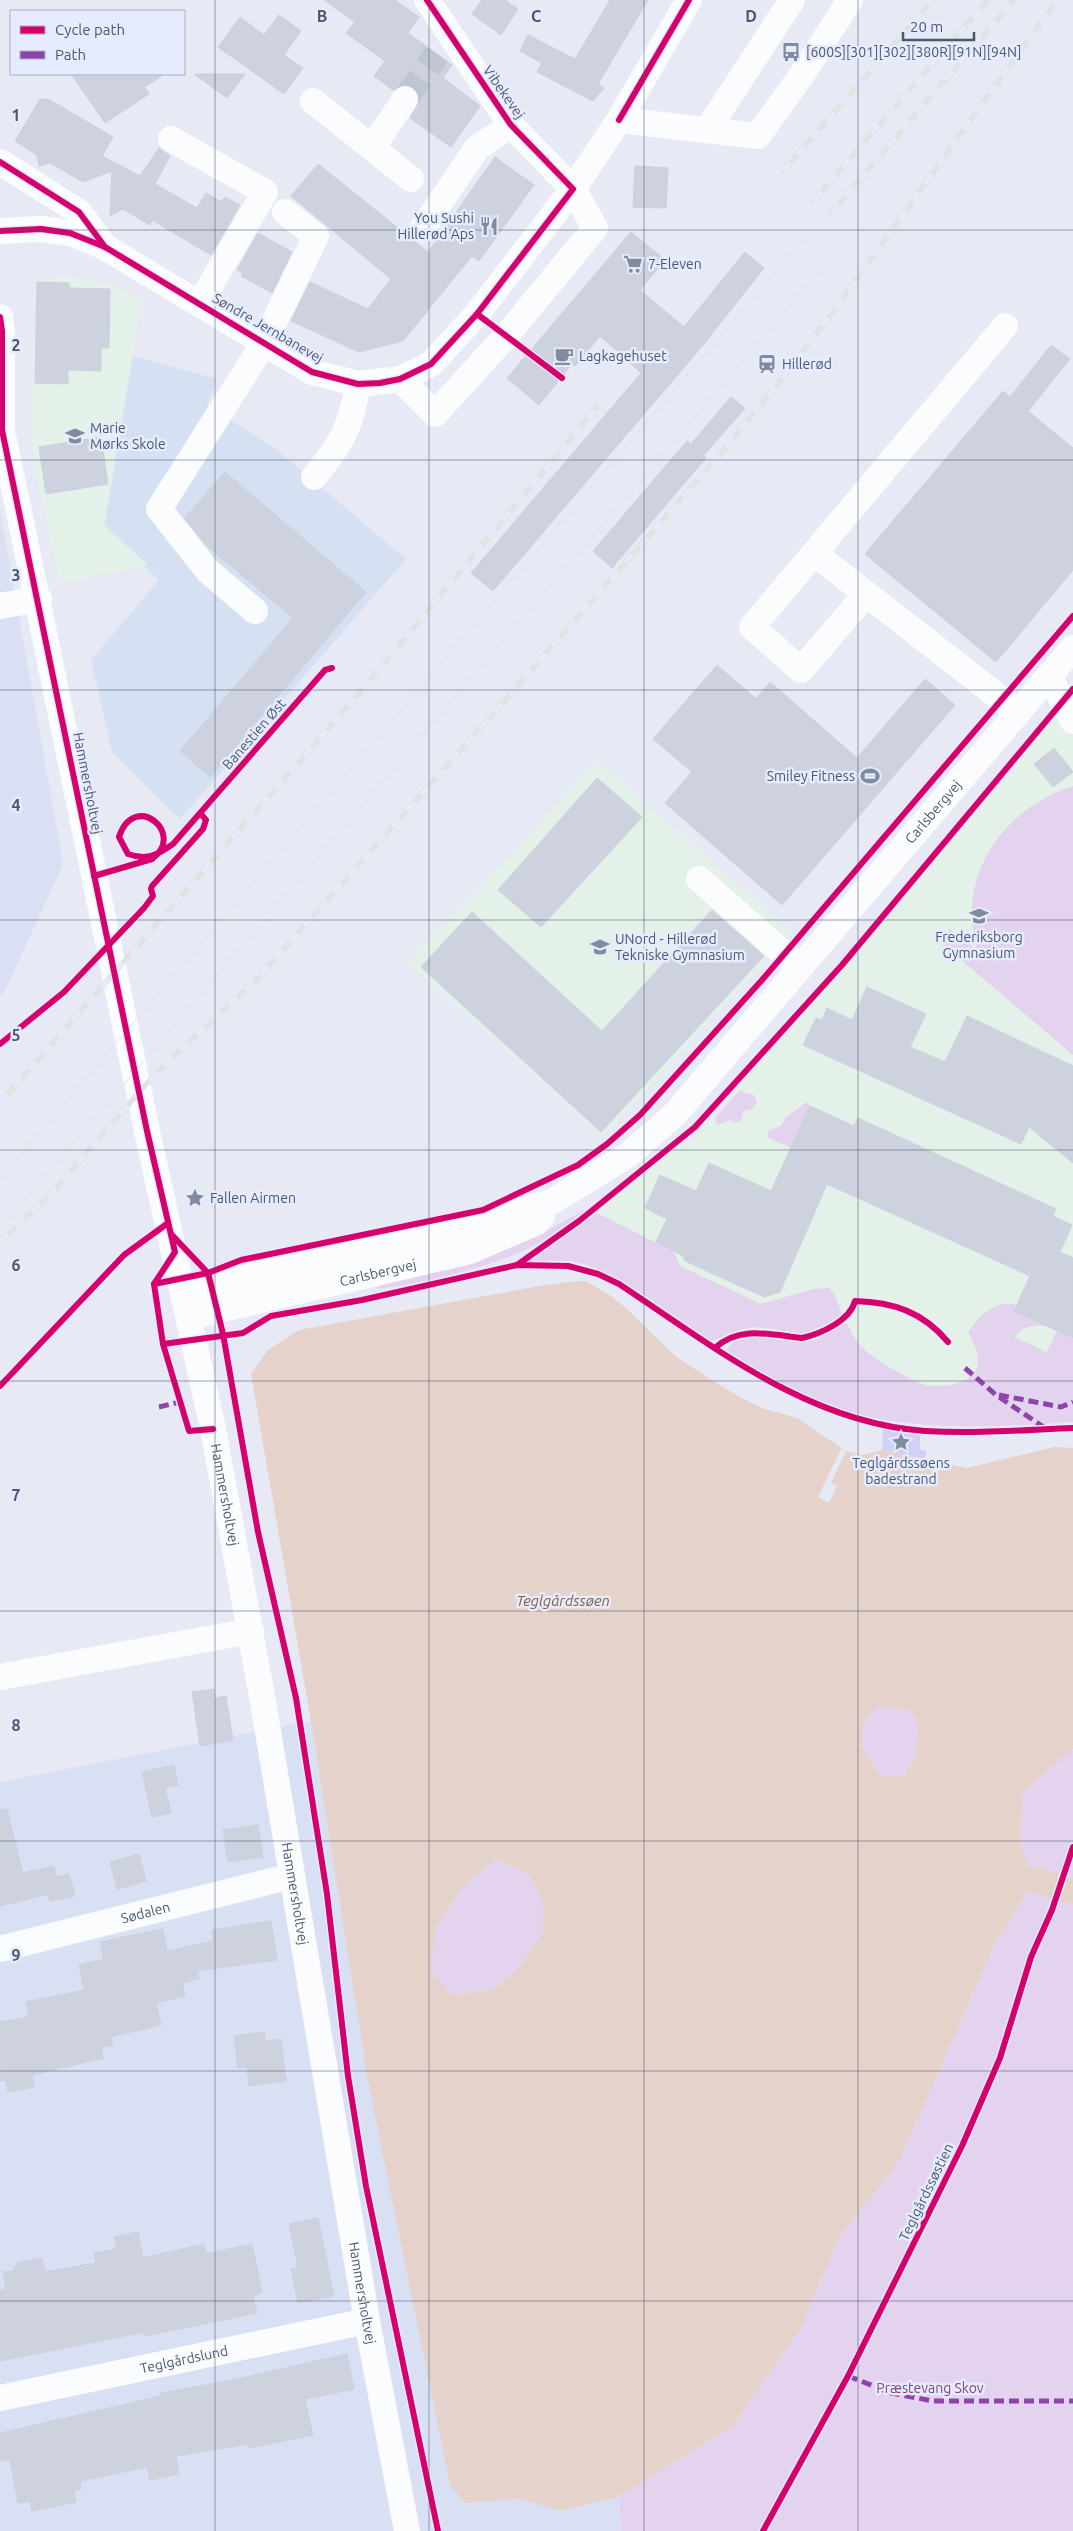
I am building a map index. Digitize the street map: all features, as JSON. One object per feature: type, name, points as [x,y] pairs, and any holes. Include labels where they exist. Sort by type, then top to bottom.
[{"type":"street","name":"Vibekevej","points":[[400,379],[435,414],[506,336],[595,228],[573,189],[511,125],[445,46],[427,0]]},
{"type":"street","name":"Søndre Jernbanevej","points":[[0,231],[41,228],[70,233],[106,247],[312,372],[358,384],[400,379],[431,364],[477,314],[573,189],[620,120],[689,0]]},
{"type":"street","points":[[708,129],[792,0]]},
{"type":"street","points":[[620,120],[758,136],[801,76],[850,0]]},
{"type":"street","points":[[372,148],[405,99]]},
{"type":"street","points":[[313,101],[411,179]]},
{"type":"street","points":[[422,229],[477,148],[511,125]]},
{"type":"street","points":[[170,139],[265,192],[200,303]]},
{"type":"street","points":[[0,162],[79,212],[106,247]]},
{"type":"street","points":[[255,611],[208,571],[159,509],[264,343],[316,236],[285,212]]},
{"type":"street","name":"Hammersholtvej","points":[[0,317],[2,332],[2,430],[147,1131],[215,1438],[251,1631],[367,2321],[407,2531]]},
{"type":"street","points":[[866,594],[801,670],[752,627],[1005,326]]},
{"type":"street","points":[[314,477],[339,446],[353,416],[358,384]]},
{"type":"street","points":[[815,554],[1018,712]]},
{"type":"street","points":[[0,606],[38,599]]},
{"type":"street","points":[[1065,661],[1073,721]]},
{"type":"street","name":"Carlsbergvej","points":[[184,1292],[470,1226],[553,1201],[628,1156],[675,1114],[1018,712],[1065,661]]},
{"type":"street","points":[[699,879],[800,968]]},
{"type":"street","name":"Carlsbergvej","points":[[189,1317],[470,1251],[537,1222],[553,1201]]},
{"type":"street","points":[[0,1677],[251,1631]]},
{"type":"street","name":"Sødalen","points":[[0,1949],[291,1876]]},
{"type":"street","name":"Teglgårdslund","points":[[0,2398],[367,2321]]},
{"type":"shaded area","name":"Marie Mørks Skole","points":[[64,277],[93,280],[114,286],[142,300],[104,525],[148,565],[60,583],[35,467],[31,429],[37,282]]},
{"type":"shaded area","points":[[133,356],[217,379],[207,405],[276,449],[406,559],[180,819],[112,751],[91,660],[159,580],[104,528]]},
{"type":"shaded area","points":[[0,510],[63,864],[5,991],[0,995]]},
{"type":"shaded area","name":"Frederiksborg Gymnasium","points":[[1073,696],[1073,1422],[1018,1426],[922,1426],[833,1407],[798,1393],[754,1370],[648,1299],[562,1237],[597,1213],[680,1145],[684,1147],[715,1116]]},
{"type":"shaded area","name":"UNord - Hillerød Tekniske Gymnasium","points":[[598,762],[792,932],[603,1137],[408,963]]},
{"type":"shaded area","points":[[311,1721],[367,2076],[465,2503],[519,2499],[561,2511],[618,2497],[622,2531],[0,2531],[0,1782]]},
{"type":"green space","points":[[1073,786],[1073,1055],[940,942],[950,929],[977,950],[972,923],[973,896],[979,872],[990,849],[1006,828],[1025,811],[1048,797]]},
{"type":"green space","points":[[741,1089],[745,1093],[754,1095],[757,1102],[752,1109],[743,1111],[741,1121],[734,1123],[730,1120],[717,1125],[715,1118]]},
{"type":"green space","points":[[807,1102],[810,1106],[791,1148],[767,1137],[769,1130],[781,1126],[785,1118]]},
{"type":"green space","points":[[584,1210],[568,1225],[550,1237],[511,1256],[429,1280],[396,1287],[376,1288],[385,1283],[488,1256],[550,1229]]},
{"type":"green space","points":[[597,1213],[674,1252],[680,1266],[761,1304],[813,1289],[829,1288],[835,1295],[842,1314],[829,1323],[803,1334],[759,1327],[743,1329],[711,1341],[649,1298],[600,1270],[571,1261],[531,1261],[529,1257]]},
{"type":"green space","points":[[1008,1303],[1016,1305],[1014,1311],[1046,1326],[1028,1327],[1021,1330],[1015,1337],[1047,1352],[1057,1331],[1073,1338],[1073,1422],[1008,1426],[943,1426],[879,1419],[847,1411],[804,1396],[770,1379],[726,1351],[734,1342],[744,1337],[766,1337],[801,1342],[812,1341],[847,1323],[858,1343],[863,1348],[897,1372],[922,1384],[937,1386],[953,1385],[967,1379],[977,1368],[977,1354],[968,1332],[976,1321],[990,1309]]},
{"type":"green space","points":[[880,1706],[909,1710],[918,1723],[916,1755],[904,1777],[880,1775],[862,1747],[863,1722]]},
{"type":"green space","name":"Præstevang Skov","points":[[1073,1749],[1073,2531],[622,2531],[618,2497],[733,2426],[802,2326],[838,2240],[901,2158],[995,1943],[1016,1911],[1032,1879],[1020,1842],[1023,1792]]},
{"type":"green space","points":[[496,1859],[530,1875],[543,1902],[544,1934],[519,1967],[494,1989],[453,1996],[431,1970],[436,1928],[461,1889]]},
{"type":"sand","name":"Teglgårdssøens badestrand","points":[[883,1429],[920,1435],[920,1449],[926,1451],[926,1459],[882,1450]]},
{"type":"water","name":"Teglgårdssøen","points":[[585,1281],[608,1294],[626,1308],[675,1356],[710,1379],[745,1400],[765,1409],[797,1418],[846,1451],[862,1455],[882,1450],[967,1468],[1054,1447],[1073,1448],[1073,1749],[1023,1792],[1020,1842],[1033,1879],[1016,1911],[995,1943],[901,2158],[838,2240],[802,2326],[733,2426],[618,2497],[561,2511],[519,2499],[465,2503],[450,2485],[367,2076],[311,1721],[251,1374],[268,1350],[299,1330],[545,1285]],"holes":[[[880,1706],[909,1710],[918,1723],[916,1755],[904,1777],[880,1775],[862,1747],[863,1722]],[[496,1859],[530,1875],[543,1902],[543,1934],[519,1967],[494,1989],[453,1996],[431,1970],[436,1928],[461,1889]]]},
{"type":"pier","points":[[841,1449],[846,1451],[831,1483],[837,1486],[829,1503],[818,1497]]},
{"type":"building","points":[[324,0],[395,0],[419,17],[408,33],[452,65],[443,78],[480,106],[451,147],[410,118],[420,101],[419,93],[414,87],[406,84],[393,90],[374,76],[385,61],[346,33],[355,22]]},
{"type":"building","points":[[482,0],[505,0],[518,9],[501,35],[472,14]]},
{"type":"building","points":[[610,0],[648,0],[598,84],[604,88],[593,101],[537,72],[542,63],[520,51],[528,35],[575,59]]},
{"type":"building","points":[[279,15],[301,31],[284,55],[303,68],[284,94],[218,47],[240,17],[264,35]]},
{"type":"building","points":[[194,74],[245,74],[227,98]]},
{"type":"building","points":[[72,75],[163,75],[144,87],[149,94],[105,123]]},
{"type":"building","points":[[40,99],[48,99],[113,137],[102,156],[140,176],[159,148],[170,156],[155,184],[197,208],[206,193],[222,202],[225,197],[240,205],[211,255],[152,220],[150,225],[123,209],[110,216],[112,171],[83,182],[50,163],[39,166],[37,155],[15,141]]},
{"type":"building","points":[[495,157],[534,185],[479,261],[472,256],[403,341],[359,352],[291,321],[310,282],[368,309],[391,279],[291,196],[318,164],[428,252]]},
{"type":"building","points":[[635,166],[668,168],[666,208],[633,207]]},
{"type":"building","points":[[631,232],[665,260],[640,290],[684,327],[745,252],[764,268],[704,344],[493,591],[471,573],[641,373],[600,336],[575,366],[572,364],[539,405],[507,378]]},
{"type":"building","points":[[258,233],[292,252],[272,293],[241,276],[243,273],[237,270]]},
{"type":"building","points":[[37,282],[69,283],[69,288],[110,289],[109,348],[101,348],[101,371],[68,370],[68,384],[35,383]]},
{"type":"building","points":[[1051,345],[1070,359],[1028,411],[1073,448],[1073,570],[996,662],[865,554],[1003,391],[1010,397]]},
{"type":"building","points":[[731,397],[745,408],[704,455],[691,444]]},
{"type":"building","points":[[101,437],[108,484],[46,494],[39,447]]},
{"type":"building","points":[[687,441],[706,458],[612,568],[593,551]]},
{"type":"building","points":[[225,472],[366,592],[210,777],[180,751],[293,618],[206,545],[185,518]]},
{"type":"building","points":[[717,665],[756,699],[770,682],[857,758],[925,679],[955,705],[782,905],[665,803],[692,772],[653,739]]},
{"type":"building","points":[[1054,748],[1073,772],[1053,787],[1034,764]]},
{"type":"building","points":[[597,778],[642,817],[541,927],[498,890]]},
{"type":"building","points":[[712,910],[764,956],[601,1132],[421,967],[472,912],[602,1031]]},
{"type":"building","points":[[867,987],[926,1014],[910,1047],[945,1062],[967,1016],[1073,1066],[1073,1163],[1029,1127],[1021,1144],[803,1045],[816,1018],[822,1020],[827,1008],[852,1020]]},
{"type":"building","points":[[810,1106],[854,1126],[858,1118],[1056,1209],[1053,1216],[1072,1225],[1060,1252],[1073,1258],[1073,1338],[1014,1311],[1030,1276],[827,1184],[780,1292],[764,1297],[685,1261],[683,1256],[656,1242],[667,1219],[645,1208],[660,1175],[696,1191],[709,1163],[771,1191]]},
{"type":"building","points":[[214,1689],[215,1698],[226,1696],[233,1740],[200,1746],[192,1692]]},
{"type":"building","points":[[174,1765],[178,1785],[165,1788],[171,1813],[152,1817],[142,1772]]},
{"type":"building","points":[[7,1809],[23,1873],[54,1866],[56,1877],[69,1874],[75,1896],[50,1901],[48,1894],[0,1906],[0,1810]]},
{"type":"building","points":[[258,1825],[263,1857],[228,1862],[223,1830]]},
{"type":"building","points":[[139,1854],[146,1881],[117,1889],[110,1862]]},
{"type":"building","points":[[271,1921],[277,1960],[197,1971],[199,1979],[182,1983],[185,1996],[156,2003],[161,2025],[111,2037],[113,2045],[101,2047],[103,2058],[32,2075],[34,2087],[8,2092],[6,2080],[0,2081],[0,2022],[29,2017],[26,2002],[84,1990],[79,1965],[104,1959],[100,1942],[163,1929],[167,1951],[213,1941],[212,1930]]},
{"type":"building","points":[[264,2032],[265,2041],[281,2039],[286,2081],[249,2086],[247,2067],[238,2068],[234,2036]]},
{"type":"building","points":[[318,2218],[334,2296],[298,2303],[291,2269],[298,2267],[289,2224]]},
{"type":"building","points":[[138,2232],[143,2258],[204,2244],[206,2254],[252,2244],[262,2292],[253,2297],[257,2313],[145,2336],[144,2332],[0,2361],[0,2290],[6,2289],[3,2272],[13,2271],[17,2263],[42,2258],[45,2272],[96,2263],[94,2253],[117,2249],[114,2237]]},
{"type":"building","points":[[347,2354],[354,2389],[305,2399],[313,2435],[249,2448],[248,2444],[176,2456],[179,2474],[150,2480],[147,2467],[80,2481],[81,2489],[74,2490],[76,2502],[32,2511],[30,2501],[18,2503],[10,2459],[0,2461],[0,2433],[161,2396],[160,2393],[228,2381]]},
{"type":"waterway","points":[[1033,1879],[1073,1892]]},
{"type":"tunnel","points":[[405,99],[437,54]]},
{"type":"tram line","points":[[0,1179],[808,234]]},
{"type":"tram line","points":[[0,1229],[833,255]]},
{"type":"railway","points":[[783,171],[933,0]]},
{"type":"railway","points":[[814,200],[988,0]]},
{"type":"railway","points":[[831,213],[1014,0]]},
{"type":"railway","points":[[0,1242],[51,1194],[154,1075],[258,978],[508,697],[722,452],[832,313],[1057,0]]},
{"type":"railway","points":[[0,1103],[356,697],[596,408]]},
{"type":"marked path","points":[[965,1368],[996,1395],[1045,1428]]},
{"type":"marked path","points":[[999,1395],[1061,1407],[1073,1402]]},
{"type":"marked path","points":[[159,1407],[180,1402]]},
{"type":"marked path","points":[[848,2376],[891,2393],[933,2401],[1073,2401]]},
{"type":"cycle path","points":[[0,231],[41,229],[70,233],[105,247],[312,372],[358,384],[380,383],[400,379],[431,364],[477,314],[573,189],[511,125],[427,0]]},
{"type":"cycle path","points":[[619,120],[689,0]]},
{"type":"cycle path","points":[[0,162],[79,212],[105,247]]},
{"type":"cycle path","points":[[477,314],[562,378]]},
{"type":"cycle path","points":[[0,317],[2,331],[2,430],[147,1131],[175,1252],[154,1284],[163,1344],[189,1431],[213,1429]]},
{"type":"cycle path","points":[[171,1234],[208,1273],[241,1260],[483,1210],[578,1165],[607,1144],[640,1115],[762,980],[1073,616]]},
{"type":"cycle path","name":"Banestien Øst","points":[[94,876],[152,859],[161,849],[164,838],[161,829],[154,821],[145,817],[135,817],[126,823],[119,837],[128,854],[141,857],[152,856],[157,854],[173,844],[325,670],[332,668]]},
{"type":"cycle path","points":[[517,1265],[579,1221],[695,1127],[842,965],[1073,689]]},
{"type":"cycle path","points":[[0,1044],[64,992],[144,908],[153,896],[152,886],[203,829],[206,820],[201,814]]},
{"type":"cycle path","points":[[0,1386],[124,1255],[168,1223]]},
{"type":"cycle path","points":[[163,1344],[243,1333],[271,1316],[362,1300],[517,1265],[568,1266],[598,1274],[619,1284],[726,1356],[763,1378],[841,1413],[882,1425],[925,1431],[980,1432],[1073,1428]]},
{"type":"cycle path","points":[[154,1284],[208,1273],[223,1334],[258,1532],[296,1698],[327,1894],[348,2076],[366,2186],[438,2531]]},
{"type":"cycle path","points":[[715,1348],[735,1336],[746,1334],[757,1333],[802,1338],[809,1336],[825,1330],[841,1320],[847,1315],[855,1301],[895,1307],[918,1316],[948,1342]]},
{"type":"cycle path","name":"Teglgårdssøstien","points":[[763,2531],[848,2376],[962,2146],[1000,2058],[1031,1957],[1052,1910],[1073,1847]]},
{"type":"place","name":"[600S][301][302][380R][91N][94N]","points":[[791,52]]},
{"type":"place","name":"You Sushi Hillerød Aps","points":[[489,226]]},
{"type":"place","name":"7-Eleven","points":[[633,264]]},
{"type":"place","name":"Lagkagehuset","points":[[564,356]]},
{"type":"place","name":"Hillerød","points":[[767,364]]},
{"type":"place","name":"Marie Mørks Skole","points":[[75,436]]},
{"type":"place","name":"Smiley Fitness","points":[[870,776]]},
{"type":"place","name":"Frederiksborg Gymnasium","points":[[979,916]]},
{"type":"place","name":"UNord - Hillerød Tekniske Gymnasium","points":[[600,947]]},
{"type":"place","name":"Fallen Airmen","points":[[195,1198]]},
{"type":"place","name":"Teglgårdssøens badestrand","points":[[901,1442]]}]
